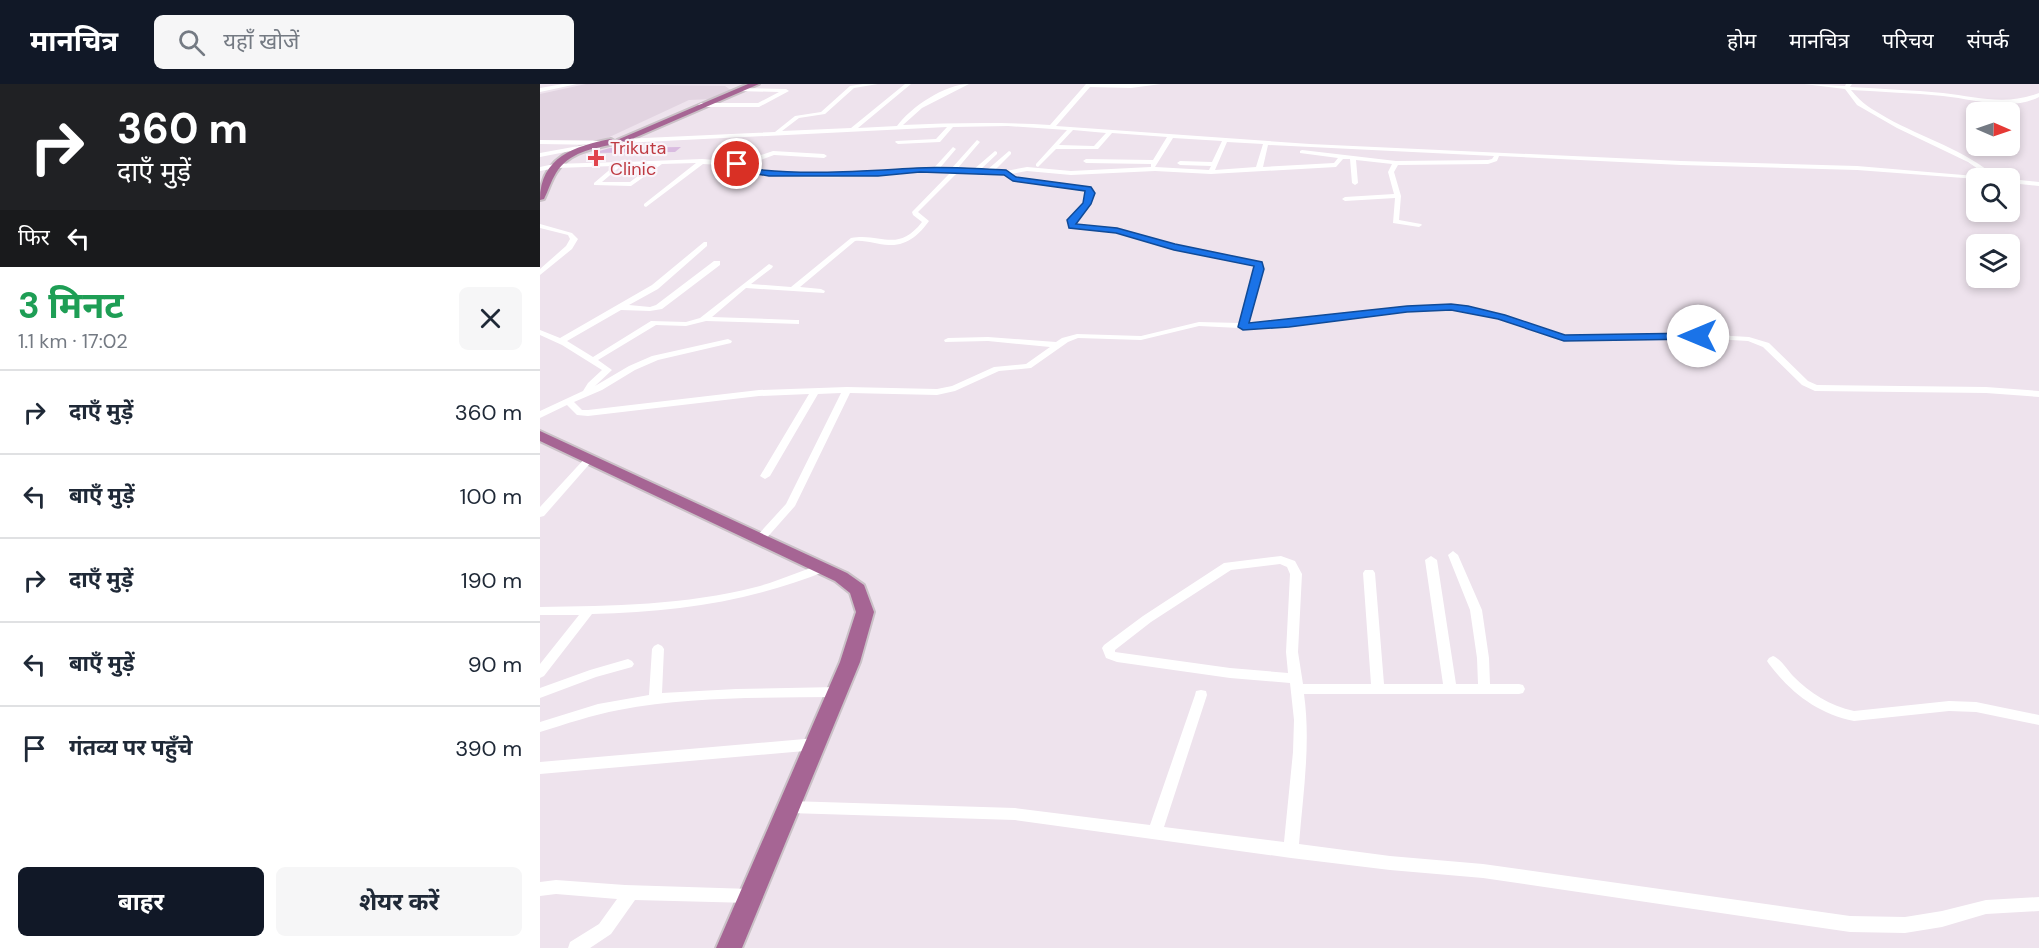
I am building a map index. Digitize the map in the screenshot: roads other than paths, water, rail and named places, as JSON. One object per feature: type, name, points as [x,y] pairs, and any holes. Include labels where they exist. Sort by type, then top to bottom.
[{"type":"main road","points":[[540,197],[554,167],[571,151],[593,145],[617,143],[701,105],[755,84]]},
{"type":"main road","points":[[540,435],[841,577],[858,590],[865,612],[850,662],[729,948]]},
{"type":"street","points":[[540,90],[574,84]]},
{"type":"street","points":[[778,132],[797,117],[823,113],[852,87],[875,84]]},
{"type":"street","points":[[853,129],[908,84]]},
{"type":"street","points":[[898,127],[910,115],[947,92],[966,84]]},
{"type":"street","points":[[1052,127],[1087,86],[1158,84]]},
{"type":"street","points":[[1807,84],[2013,101],[2029,100],[2039,95]]},
{"type":"street","points":[[1848,86],[1859,104],[1980,168]]},
{"type":"street","points":[[701,105],[759,105],[786,91],[739,90]]},
{"type":"street","points":[[623,140],[952,124],[1008,124],[1266,143],[1497,155],[1857,168],[1966,177]]},
{"type":"street","points":[[898,142],[938,141],[952,124]]},
{"type":"street","points":[[1038,165],[1072,128]]},
{"type":"street","points":[[1054,147],[1096,148],[1111,131]]},
{"type":"street","points":[[1153,166],[1171,136]]},
{"type":"street","points":[[1212,168],[1225,140]]},
{"type":"street","points":[[540,142],[608,143]]},
{"type":"street","points":[[793,289],[853,239],[892,243],[906,240],[917,233],[926,221],[915,212],[954,172],[977,142]]},
{"type":"street","points":[[1259,170],[1266,143]]},
{"type":"street","points":[[1287,144],[1287,148],[1293,151],[1396,163],[1488,162],[1495,160],[1497,155]]},
{"type":"street","points":[[934,171],[953,149]]},
{"type":"street","points":[[540,155],[571,151]]},
{"type":"street","points":[[540,169],[661,161],[741,164],[773,153],[824,156]]},
{"type":"street","points":[[973,173],[995,153]]},
{"type":"street","points":[[988,173],[1009,153]]},
{"type":"street","points":[[1086,161],[1259,170],[1336,165],[1342,156]]},
{"type":"street","points":[[1353,157],[1356,183]]},
{"type":"street","points":[[622,162],[596,184],[631,184],[661,161]]},
{"type":"street","points":[[646,205],[702,161]]},
{"type":"street","points":[[1396,163],[1391,172],[1398,196],[1395,222],[1419,225]]},
{"type":"street","points":[[741,164],[743,170],[769,174],[878,174],[934,171],[1006,173],[1027,168],[1071,172],[1153,166]]},
{"type":"street","points":[[1006,173],[1013,179],[1089,190],[1087,204],[1072,220],[1072,226],[1117,231],[1174,247],[1258,264],[1259,269],[1243,327]]},
{"type":"street","points":[[2020,182],[2039,184]]},
{"type":"street","points":[[1345,199],[1398,196]]},
{"type":"street","points":[[540,226],[570,234],[574,238],[570,247],[540,273]]},
{"type":"street","points":[[561,341],[655,287],[704,244]]},
{"type":"street","points":[[618,307],[650,309],[659,307],[717,263]]},
{"type":"street","points":[[705,319],[769,266]]},
{"type":"street","points":[[745,286],[821,291]]},
{"type":"street","points":[[568,401],[578,412],[588,413],[759,393],[847,390],[918,392],[956,388],[997,369],[1028,366],[1077,336],[1141,338],[1199,324],[1243,327],[1407,309],[1459,308],[1502,317],[1564,338],[1698,336],[1749,339],[1766,345],[1805,383],[1815,388],[1986,390],[2039,394]]},
{"type":"street","points":[[593,360],[654,323],[686,324],[705,319],[796,322]]},
{"type":"street","points":[[540,332],[561,341],[608,370],[591,385],[587,393]]},
{"type":"street","points":[[948,339],[988,339],[1059,345]]},
{"type":"street","points":[[540,415],[607,385],[632,368],[649,360],[728,340]]},
{"type":"street","points":[[760,538],[790,506],[847,390]]},
{"type":"street","points":[[765,476],[815,391]]},
{"type":"street","points":[[540,514],[590,458]]},
{"type":"street","points":[[1453,555],[1476,610],[1483,658],[1484,689]]},
{"type":"street","points":[[1291,850],[1301,720],[1296,683],[1292,652],[1296,574],[1291,564],[1281,560],[1234,565],[1219,570],[1108,648],[1110,655],[1117,657],[1296,683],[1378,689],[1520,689]]},
{"type":"street","points":[[1431,560],[1450,689]]},
{"type":"street","points":[[540,611],[588,611],[703,602],[776,585],[822,568]]},
{"type":"street","points":[[1369,573],[1378,689]]},
{"type":"street","points":[[540,673],[588,611]]},
{"type":"street","points":[[655,699],[658,649]]},
{"type":"street","points":[[1773,661],[1787,679],[1833,711],[1843,715],[1854,716],[1949,706],[1976,707],[2039,720]]},
{"type":"street","points":[[540,693],[594,673],[628,664]]},
{"type":"street","points":[[540,727],[591,711],[655,699],[838,692]]},
{"type":"street","points":[[1155,833],[1202,695]]},
{"type":"street","points":[[540,768],[816,744]]},
{"type":"street","points":[[789,807],[1015,814],[1390,863],[1483,871],[1850,924],[1905,926],[1986,907],[2039,904]]},
{"type":"street","points":[[540,890],[556,887],[751,896]]},
{"type":"street","points":[[576,948],[605,929],[631,892]]},
{"type":"place","name":"Trikuta Clinic","points":[[596,158]]}]
